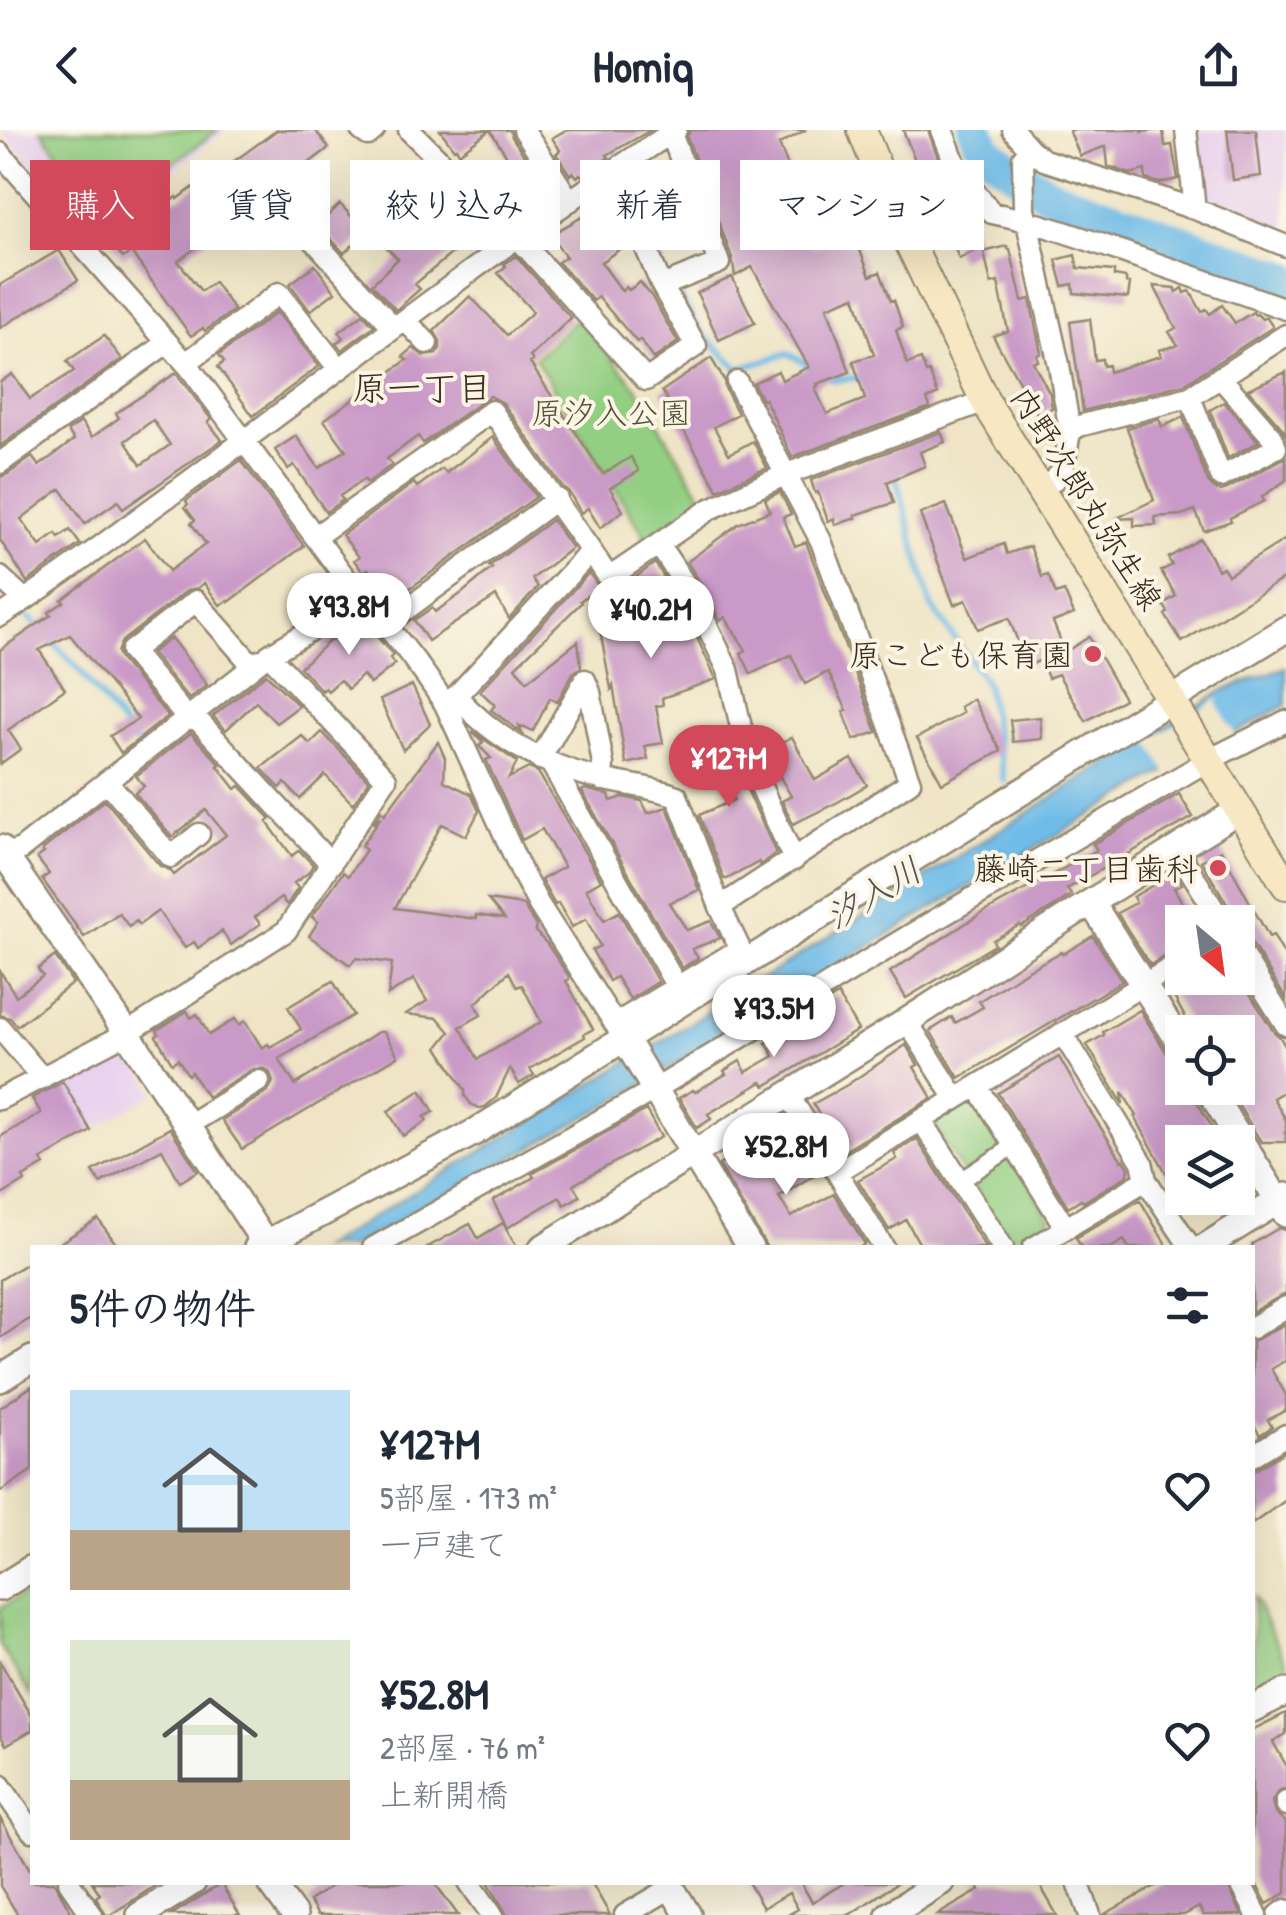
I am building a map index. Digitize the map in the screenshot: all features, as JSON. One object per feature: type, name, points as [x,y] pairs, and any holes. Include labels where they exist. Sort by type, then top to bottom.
[{"type":"main road","name":"内野次郎丸弥生線","points":[[862,130],[894,211],[986,401],[1286,885]]},
{"type":"street","points":[[361,130],[368,135],[374,130]]},
{"type":"street","points":[[408,130],[439,160]]},
{"type":"street","points":[[524,130],[570,200]]},
{"type":"street","points":[[942,130],[958,171],[992,213],[1025,215],[1038,226],[1081,237],[1286,309]]},
{"type":"street","points":[[1014,130],[1026,154],[1025,215],[1070,432],[1063,471],[1042,492]]},
{"type":"street","points":[[1186,130],[1195,210]]},
{"type":"street","points":[[628,160],[673,132],[719,263],[669,284]]},
{"type":"street","points":[[0,153],[186,363],[359,596],[450,700],[546,762],[602,780],[677,796],[740,950],[677,988],[475,1132],[265,1245]]},
{"type":"street","points":[[1026,154],[1195,210],[1286,246]]},
{"type":"street","points":[[560,207],[580,193]]},
{"type":"street","points":[[324,250],[400,324],[428,343]]},
{"type":"street","points":[[0,616],[245,441],[500,250]]},
{"type":"street","points":[[529,250],[646,380],[696,346],[655,250]]},
{"type":"street","points":[[186,363],[279,293],[339,370]]},
{"type":"street","points":[[1070,432],[1190,397],[1286,335]]},
{"type":"street","points":[[0,463],[167,342]]},
{"type":"street","points":[[1190,397],[1221,476],[1276,448],[1279,432],[1220,377]]},
{"type":"street","points":[[720,907],[910,782],[821,541],[738,382]]},
{"type":"street","points":[[316,536],[492,410],[608,578],[710,509],[787,474],[986,401]]},
{"type":"street","points":[[386,624],[556,499]]},
{"type":"street","points":[[659,545],[694,598],[728,670],[748,758],[794,860]]},
{"type":"street","points":[[450,700],[591,550]]},
{"type":"street","points":[[0,577],[25,600]]},
{"type":"street","points":[[262,1245],[127,1033],[1,853],[21,848],[261,660],[359,596]]},
{"type":"street","points":[[0,1100],[127,1033],[286,931],[386,780],[196,602],[132,652],[188,718],[198,720],[330,864]]},
{"type":"street","points":[[620,1031],[1170,699],[1282,638]]},
{"type":"street","points":[[546,762],[585,680],[603,764],[602,780]]},
{"type":"street","points":[[450,700],[522,875],[748,1245]]},
{"type":"street","points":[[378,1245],[654,1090],[1208,760],[1286,721]]},
{"type":"street","points":[[546,762],[677,988]]},
{"type":"street","points":[[108,781],[170,858],[199,834]]},
{"type":"street","points":[[547,1245],[1239,810]]},
{"type":"street","points":[[1176,848],[1211,905]]},
{"type":"street","points":[[1090,902],[1165,1018]]},
{"type":"street","points":[[838,1172],[1165,972]]},
{"type":"street","points":[[1255,976],[1286,1026]]},
{"type":"street","points":[[908,1020],[956,1099]]},
{"type":"street","points":[[0,1028],[42,1078]]},
{"type":"street","points":[[1062,1034],[1142,1162],[1146,1180],[1189,1245]]},
{"type":"street","points":[[188,1126],[259,1082]]},
{"type":"street","points":[[976,1086],[1065,1227]]},
{"type":"street","points":[[788,1094],[882,1245]]},
{"type":"street","points":[[1208,1245],[1283,1204],[1219,1105]]},
{"type":"street","points":[[922,1121],[1000,1245]]},
{"type":"street","points":[[960,1181],[1014,1146]]},
{"type":"street","points":[[1037,1245],[1146,1180]]},
{"type":"street","points":[[1255,1326],[1286,1307]]},
{"type":"street","points":[[0,1379],[30,1360]]},
{"type":"street","points":[[1255,1454],[1286,1435]]},
{"type":"street","points":[[0,1588],[30,1569]]},
{"type":"street","points":[[1255,1708],[1286,1692]]},
{"type":"street","points":[[0,1785],[30,1828]]},
{"type":"street","points":[[71,1885],[92,1915]]},
{"type":"street","points":[[140,1915],[188,1885]]},
{"type":"street","points":[[272,1885],[294,1915]]},
{"type":"street","points":[[471,1885],[492,1915]]},
{"type":"street","points":[[626,1915],[670,1885],[688,1915]]},
{"type":"street","points":[[895,1913],[937,1885]]},
{"type":"street","points":[[1079,1885],[1090,1915]]},
{"type":"street","points":[[1241,1885],[1256,1915]]},
{"type":"street","points":[[1278,1915],[1286,1910]]},
{"type":"shaded area","points":[[0,130],[228,130],[170,175],[170,160],[30,160],[30,165]]},
{"type":"shaded area","points":[[1195,130],[1286,130],[1286,229],[1203,196]]},
{"type":"shaded area","points":[[118,1047],[128,1049],[155,1093],[62,1148],[30,1093]]},
{"type":"green space","points":[[41,130],[218,130],[170,165],[170,160],[64,160]]},
{"type":"green space","name":"原汐入公園","points":[[577,318],[637,388],[707,504],[647,540],[535,358]]},
{"type":"green space","points":[[970,1099],[979,1102],[1050,1217],[1050,1227],[1020,1245],[1006,1245],[932,1121]]},
{"type":"green space","points":[[30,1591],[30,1692],[0,1646],[0,1608]]},
{"type":"green space","points":[[1255,1599],[1286,1662],[1286,1668],[1255,1684]]},
{"type":"water","points":[[1286,667],[1286,705],[914,919],[625,1095],[357,1245],[327,1245],[662,1041],[1226,689]]},
{"type":"pier","points":[[1219,698],[1217,703],[1237,738],[1168,776],[1150,743],[1144,743]]},
{"type":"building","points":[[277,130],[315,130],[329,148],[313,160],[236,160]]},
{"type":"building","points":[[440,130],[490,130],[459,153]]},
{"type":"building","points":[[490,130],[510,130],[527,160],[509,160]]},
{"type":"building","points":[[566,130],[651,130],[605,160],[580,160],[577,177],[573,172],[570,175],[556,154],[560,150],[552,138]]},
{"type":"building","points":[[690,130],[806,130],[779,144],[786,160],[740,160],[740,250],[860,250],[870,276],[880,272],[891,301],[894,300],[903,327],[896,330],[907,364],[921,359],[926,373],[929,372],[938,394],[927,399],[930,407],[792,457],[765,399],[753,383],[778,371],[782,380],[809,367],[752,267],[735,276],[720,226],[720,160],[696,160],[687,137]],"holes":[[[855,296],[874,355],[853,361],[865,399],[827,414],[815,388],[817,384],[850,372],[827,307]]]},
{"type":"building","points":[[903,130],[928,130],[939,160],[915,160]]},
{"type":"building","points":[[1069,130],[1163,130],[1165,146],[1172,145],[1178,179],[1160,183],[1146,179],[1145,170],[1130,174],[1108,166],[1106,146],[1080,156]]},
{"type":"building","points":[[1227,130],[1256,130],[1261,176],[1233,180]]},
{"type":"building","points":[[190,190],[193,250],[178,261],[201,291],[214,282],[234,310],[191,336],[131,252],[123,258],[117,250],[170,250],[170,202]]},
{"type":"building","points":[[340,204],[350,215],[350,248],[344,253],[330,238],[330,214]]},
{"type":"building","points":[[580,218],[580,250],[619,250],[601,262],[622,291],[640,282],[678,342],[653,359],[598,297],[593,301],[558,262],[566,257],[560,249],[560,229]]},
{"type":"building","points":[[1007,246],[1022,301],[1030,299],[1041,353],[1037,355],[1038,361],[1033,362],[1050,394],[1052,408],[1038,415],[993,336],[1008,331],[998,282],[991,284],[984,252]]},
{"type":"building","points":[[59,250],[78,280],[0,328],[0,285]]},
{"type":"building","points":[[389,250],[456,250],[415,284],[420,289],[396,310],[372,284],[398,259]]},
{"type":"building","points":[[956,250],[976,250],[959,259]]},
{"type":"building","points":[[1075,255],[1078,268],[1114,271],[1114,276],[1126,278],[1126,283],[1130,283],[1128,298],[1074,293],[1073,284],[1063,286],[1056,260]]},
{"type":"building","points":[[516,256],[571,318],[530,357],[530,363],[603,474],[631,457],[639,471],[610,488],[623,511],[600,528],[588,508],[581,513],[503,403],[490,396],[423,443],[418,436],[387,459],[392,465],[340,496],[343,500],[326,512],[294,465],[288,469],[275,450],[296,436],[319,468],[346,450],[324,420],[407,360],[403,357],[413,348],[424,356],[436,354],[440,341],[434,331],[470,296],[507,335],[533,312],[498,273]]},
{"type":"building","points":[[315,265],[335,292],[310,311],[290,284]]},
{"type":"building","points":[[732,277],[755,323],[719,340],[697,293]]},
{"type":"building","points":[[1154,286],[1190,291],[1202,312],[1206,309],[1210,314],[1222,305],[1235,323],[1253,312],[1262,319],[1266,317],[1273,327],[1184,384],[1083,411],[1070,322],[1090,319],[1095,360],[1102,359],[1109,372],[1161,356],[1159,350],[1178,345],[1169,332],[1176,328]]},
{"type":"building","points":[[277,312],[319,366],[253,416],[218,367],[224,362],[219,355]]},
{"type":"building","points":[[363,314],[374,326],[342,350],[336,343],[343,338],[339,332]]},
{"type":"building","points":[[104,336],[122,359],[0,446],[0,382],[12,374],[30,399],[74,371],[67,361]]},
{"type":"building","points":[[711,358],[738,414],[714,427],[729,454],[753,441],[767,468],[718,490],[662,391]]},
{"type":"building","points":[[1286,372],[1286,435],[1248,389]]},
{"type":"building","points":[[176,373],[222,440],[123,509],[118,501],[85,524],[59,490],[21,519],[40,546],[56,534],[59,538],[70,530],[80,544],[27,582],[0,540],[0,477],[32,457],[39,466],[74,440],[68,431],[81,422],[92,437],[119,418],[116,413]],"holes":[[[153,420],[170,445],[141,465],[125,441]]]},
{"type":"building","points":[[1224,402],[1258,442],[1228,458],[1210,410]]},
{"type":"building","points":[[1183,417],[1214,489],[1227,489],[1286,457],[1286,480],[1262,497],[1264,501],[1230,518],[1231,521],[1204,531],[1195,510],[1155,517],[1156,525],[1134,526],[1134,518],[1115,519],[1154,500],[1127,428],[1159,419],[1162,427]]},
{"type":"building","points":[[941,432],[945,442],[920,452],[925,466],[887,482],[894,503],[835,525],[834,519],[828,521],[811,480]]},
{"type":"building","points":[[493,437],[536,497],[391,602],[368,569],[363,572],[354,560],[359,557],[342,535],[414,483],[417,487],[442,469],[446,473]]},
{"type":"building","points":[[241,460],[304,546],[229,602],[220,605],[204,583],[188,590],[122,641],[117,652],[120,659],[168,716],[121,753],[110,736],[138,719],[121,697],[70,635],[39,650],[65,689],[8,730],[21,749],[0,764],[0,650],[51,615],[49,612],[62,600],[145,538],[169,571],[206,544],[191,523],[195,520],[185,507],[186,501]]},
{"type":"building","points":[[780,492],[791,514],[783,517],[795,546],[806,542],[877,732],[854,740],[843,711],[847,710],[828,672],[805,684],[791,655],[751,674],[741,653],[746,650],[725,617],[720,621],[687,562],[738,524],[770,511],[765,499]]},
{"type":"building","points":[[946,504],[967,558],[1004,544],[1007,554],[1030,546],[1042,577],[1048,575],[1056,594],[1064,591],[1074,614],[1053,622],[1065,652],[1089,637],[1124,699],[1086,721],[1058,674],[1048,678],[1041,660],[1027,666],[1009,618],[978,629],[966,600],[954,605],[920,514]]},
{"type":"building","points":[[552,520],[572,548],[532,579],[538,587],[509,619],[496,596],[428,641],[414,620],[432,608],[435,612],[462,593],[492,568],[489,566]]},
{"type":"building","points":[[1200,539],[1218,570],[1223,567],[1228,575],[1286,539],[1286,577],[1182,642],[1165,615],[1168,612],[1163,604],[1176,596],[1161,571],[1172,565],[1168,558]]},
{"type":"building","points":[[655,563],[682,605],[716,679],[662,698],[663,705],[656,706],[663,743],[645,746],[648,759],[626,764],[600,630],[635,603],[643,611],[650,605],[633,579]]},
{"type":"building","points":[[589,573],[599,587],[515,667],[527,681],[578,641],[581,667],[573,673],[557,702],[550,698],[533,731],[519,726],[522,733],[491,710],[495,705],[480,691]]},
{"type":"building","points":[[360,617],[393,655],[390,658],[395,664],[370,684],[363,675],[348,689],[340,680],[328,691],[322,691],[300,667]]},
{"type":"building","points":[[171,638],[207,685],[189,699],[151,653]]},
{"type":"building","points":[[266,674],[299,706],[276,723],[256,702],[226,730],[213,716]]},
{"type":"building","points":[[412,685],[430,724],[403,750],[380,700]]},
{"type":"building","points":[[973,699],[1001,751],[942,783],[917,738],[963,713],[960,707]]},
{"type":"building","points":[[1040,717],[1042,739],[1013,742],[1010,720]]},
{"type":"building","points":[[472,731],[517,762],[509,778],[529,768],[538,772],[601,880],[586,889],[604,920],[619,912],[658,982],[630,999],[616,977],[609,981],[592,950],[600,946],[586,919],[572,927],[541,880],[564,867],[542,829],[522,840],[486,760],[491,758]]},
{"type":"building","points":[[717,731],[718,735],[725,733],[776,853],[760,865],[759,862],[727,879],[699,815],[734,800],[719,763],[689,771],[678,745]]},
{"type":"building","points":[[322,732],[369,781],[353,804],[325,775],[300,799],[285,783],[280,788],[261,768],[302,736],[310,744]]},
{"type":"building","points":[[191,733],[220,764],[236,789],[240,786],[271,819],[267,822],[292,856],[299,850],[313,865],[294,883],[298,888],[287,905],[281,898],[255,917],[260,924],[231,945],[222,931],[198,948],[194,942],[185,948],[158,911],[139,925],[136,921],[129,927],[119,913],[84,937],[42,879],[49,874],[37,858],[105,800],[160,866],[174,875],[226,835],[206,810],[172,837],[135,793],[144,786],[136,776]]},
{"type":"building","points":[[792,737],[815,780],[852,759],[867,785],[793,824],[782,801],[791,796],[776,770],[770,773],[761,754]]},
{"type":"building","points":[[438,742],[445,758],[444,781],[471,794],[479,811],[466,836],[442,824],[395,908],[504,919],[488,900],[523,905],[536,926],[535,931],[568,975],[566,981],[593,1029],[530,1069],[534,1075],[519,1084],[510,1068],[496,1098],[485,1107],[471,1104],[438,1047],[450,1032],[438,1018],[406,1014],[427,1001],[414,979],[388,995],[392,963],[356,958],[350,965],[309,936],[318,922],[312,917],[343,872],[348,876],[366,850],[361,846],[381,817],[373,824],[381,811],[385,814]],"holes":[[[509,972],[517,987],[522,985],[541,1022],[478,1059],[460,1027],[481,1015],[475,1004]]]},
{"type":"building","points":[[582,791],[609,795],[611,801],[623,797],[642,801],[648,813],[667,807],[699,890],[669,903],[687,930],[711,921],[720,938],[692,949],[698,958],[682,968]]},
{"type":"building","points":[[1179,794],[1193,817],[1067,889],[1071,895],[1054,907],[993,940],[995,945],[906,998],[890,972],[979,915],[1097,850],[1093,844]]},
{"type":"building","points":[[1221,850],[1251,905],[1228,905],[1201,861]]},
{"type":"building","points":[[1175,872],[1182,884],[1174,888],[1184,905],[1165,905],[1165,956],[1150,965],[1117,913],[1136,903],[1133,897]]},
{"type":"building","points":[[1255,912],[1286,958],[1286,999],[1255,949]]},
{"type":"building","points":[[1093,936],[1122,981],[959,1078],[930,1031],[952,1017],[955,1023],[983,1007],[979,1001]]},
{"type":"building","points":[[55,956],[73,983],[17,1026],[0,1015],[0,971],[16,996],[43,976],[38,969]]},
{"type":"building","points":[[333,981],[353,1015],[279,1059],[295,1085],[378,1032],[384,1032],[398,1056],[242,1149],[222,1120],[267,1092],[273,1082],[270,1073],[253,1069],[207,1097],[178,1059],[172,1063],[156,1036],[157,1030],[187,1011],[191,1018],[197,1014],[209,1035],[235,1019],[239,1025],[245,1021],[262,1048],[268,1044],[270,1047],[301,1029],[288,1007]]},
{"type":"building","points":[[838,995],[858,1030],[765,1086],[762,1082],[708,1114],[711,1119],[697,1128],[679,1098],[726,1074],[724,1071],[740,1061],[746,1072],[774,1056],[766,1043],[824,1009],[821,1005]]},
{"type":"building","points":[[1173,995],[1251,995],[1286,1048],[1286,1090],[1273,1098],[1286,1120],[1286,1142],[1261,1142],[1255,1125],[1250,1125],[1238,1105],[1255,1105],[1255,1015],[1184,1015]]},
{"type":"building","points":[[1140,1010],[1165,1050],[1165,1105],[1199,1105],[1211,1125],[1165,1125],[1165,1171],[1137,1116],[1122,1092],[1123,1104],[1087,1045]]},
{"type":"building","points":[[906,1045],[932,1098],[841,1153],[813,1104]]},
{"type":"building","points":[[1059,1057],[1129,1168],[1128,1175],[1068,1207],[998,1093]]},
{"type":"building","points":[[63,1082],[91,1131],[41,1160],[44,1165],[0,1196],[0,1137],[41,1113],[32,1098]]},
{"type":"building","points":[[421,1090],[434,1112],[403,1136],[388,1111]]},
{"type":"building","points":[[646,1110],[661,1137],[573,1185],[580,1196],[564,1205],[560,1197],[507,1228],[493,1201],[534,1177],[532,1174]]},
{"type":"building","points":[[779,1126],[803,1163],[812,1158],[820,1171],[779,1197],[791,1217],[834,1194],[865,1244],[765,1245],[719,1165]]},
{"type":"building","points":[[170,1128],[198,1171],[180,1182],[162,1149],[100,1183],[93,1171]]},
{"type":"building","points":[[917,1139],[984,1245],[920,1245],[906,1220],[889,1230],[858,1180],[897,1159],[894,1153]]},
{"type":"building","points":[[1140,1200],[1166,1245],[1127,1245],[1124,1240],[1116,1245],[1080,1245],[1076,1238]]},
{"type":"building","points":[[98,1219],[117,1245],[57,1245]]},
{"type":"building","points":[[503,1223],[515,1245],[432,1245],[470,1224],[478,1238]]},
{"type":"building","points":[[1279,1228],[1286,1230],[1286,1293],[1255,1310],[1255,1245],[1252,1244]]},
{"type":"building","points":[[30,1261],[30,1318],[0,1338],[0,1280]]},
{"type":"building","points":[[1285,1324],[1286,1360],[1271,1369],[1286,1395],[1286,1410],[1268,1420],[1272,1427],[1260,1435],[1255,1427],[1255,1340]]},
{"type":"building","points":[[30,1387],[30,1471],[0,1492],[0,1408]]},
{"type":"building","points":[[1286,1451],[1286,1500],[1255,1522],[1255,1470]]},
{"type":"building","points":[[0,1662],[30,1713],[30,1731],[6,1745],[0,1734]]},
{"type":"building","points":[[1286,1713],[1286,1734],[1273,1742],[1286,1765],[1286,1788],[1278,1791],[1272,1802],[1275,1813],[1286,1822],[1286,1893],[1267,1904],[1255,1882],[1255,1728]]},
{"type":"building","points":[[0,1818],[30,1870],[30,1885],[56,1885],[75,1915],[18,1915],[0,1886]]},
{"type":"building","points":[[94,1885],[156,1885],[110,1915],[106,1915],[96,1897],[100,1894]]},
{"type":"building","points":[[222,1885],[240,1915],[171,1915]]},
{"type":"building","points":[[333,1885],[436,1885],[458,1915],[318,1915],[309,1901]]},
{"type":"building","points":[[490,1885],[593,1885],[610,1915],[507,1915]]},
{"type":"building","points":[[750,1885],[802,1885],[812,1902],[841,1885],[894,1885],[849,1915],[788,1915],[798,1909],[789,1893],[763,1908]]},
{"type":"building","points":[[978,1885],[1040,1885],[1057,1915],[937,1915],[980,1890]]},
{"type":"building","points":[[1158,1885],[1227,1885],[1242,1915],[1203,1915],[1199,1907],[1184,1915],[1103,1915]]},
{"type":"waterway","points":[[605,130],[662,262]]},
{"type":"waterway","points":[[975,130],[987,152],[1048,194],[1286,279]]},
{"type":"waterway","points":[[675,286],[701,332],[739,369],[788,353],[814,369]]},
{"type":"waterway","points":[[825,375],[833,380],[866,377]]},
{"type":"waterway","points":[[895,474],[931,605],[986,683],[1004,781]]},
{"type":"waterway","points":[[28,617],[41,630]]},
{"type":"waterway","points":[[50,639],[138,745]]},
{"type":"place","name":"原こども保育園","points":[[1093,654]]},
{"type":"place","name":"藤崎二丁目歯科","points":[[1218,868]]},
{"type":"district","name":"原一丁目","points":[[422,387]]},
{"type":"water label","name":"汐入川","points":[[873,893]]}]
